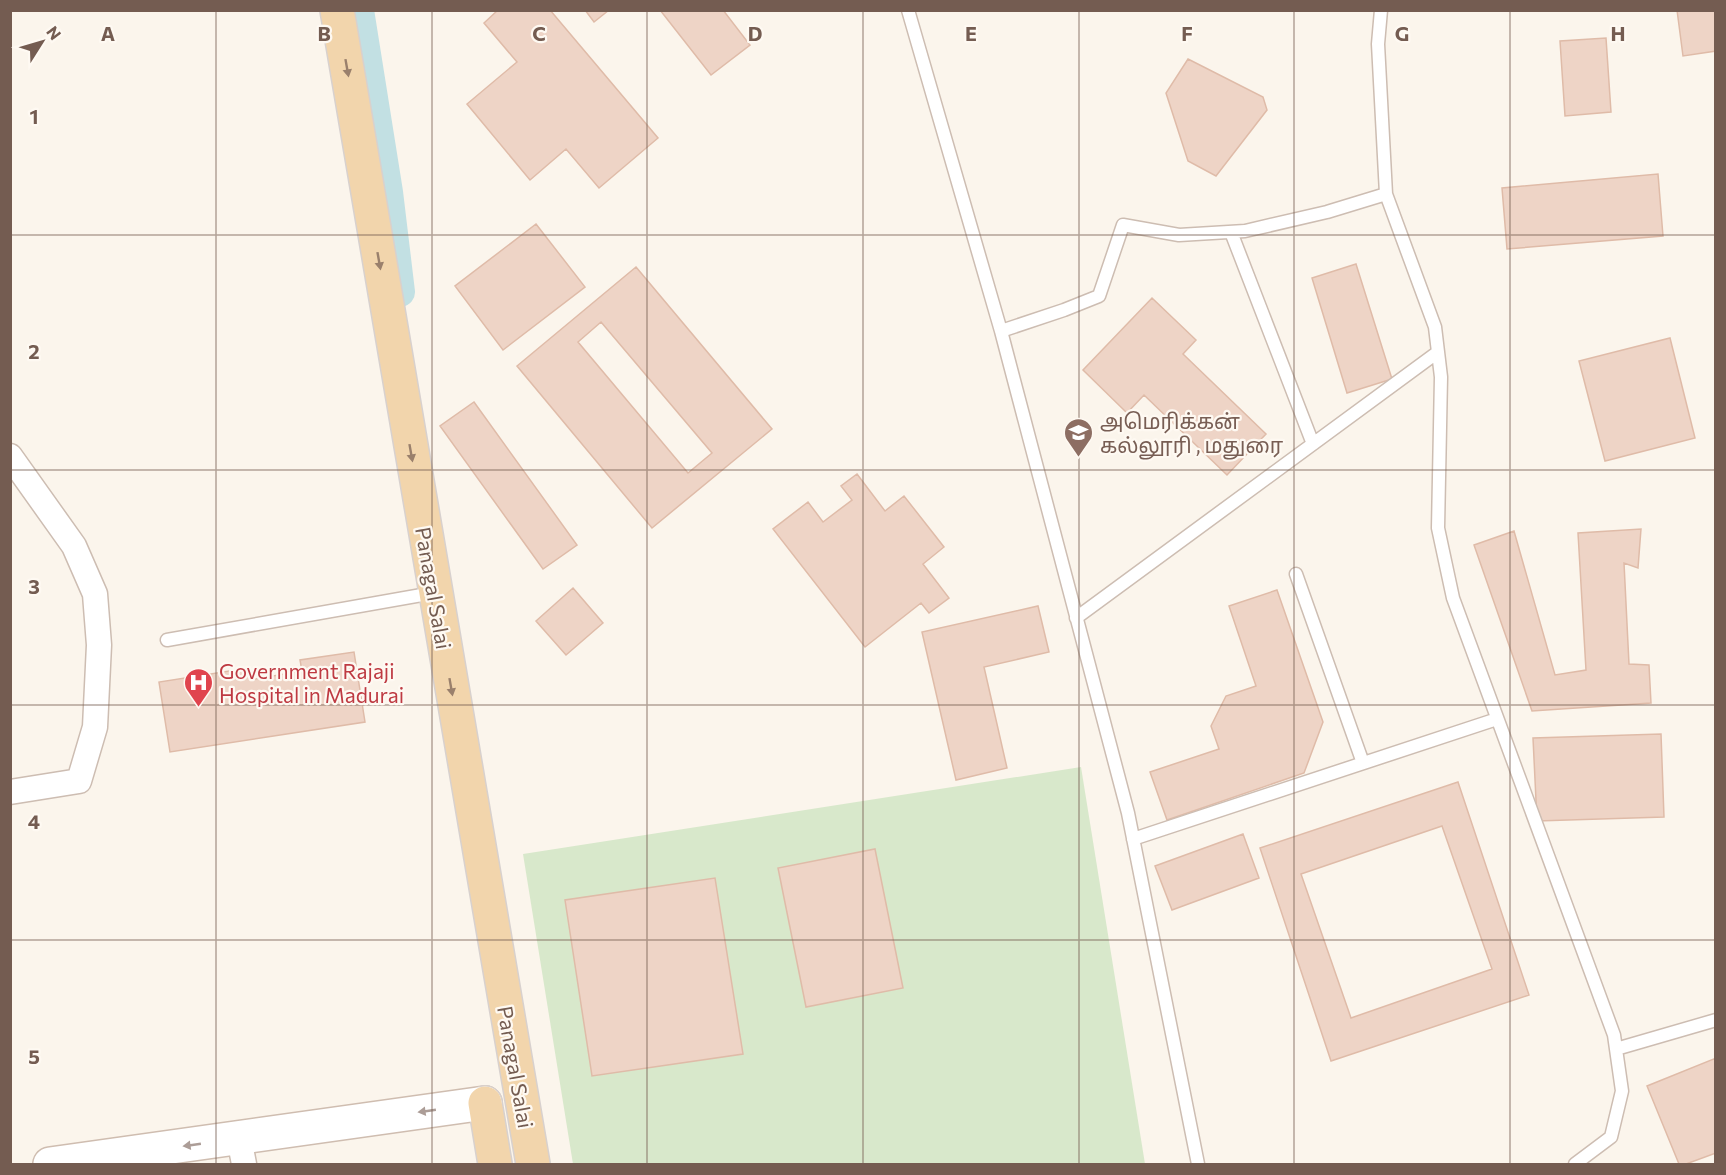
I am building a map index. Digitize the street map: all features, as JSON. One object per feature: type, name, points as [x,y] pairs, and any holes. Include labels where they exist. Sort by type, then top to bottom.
[{"type":"main road","name":"Panagal Salai","points":[[337,10],[533,1164]]},
{"type":"main road","name":"Panagal Salai","points":[[485,1103],[495,1164]]},
{"type":"street","points":[[10,456],[26,475],[74,546],[95,594],[99,645],[95,727],[79,781],[10,792]]},
{"type":"street","points":[[50,1164],[242,1151],[485,1103]]},
{"type":"lane","points":[[908,10],[1001,331],[1128,813],[1198,1164]]},
{"type":"lane","points":[[1381,10],[1378,44],[1386,194],[1435,327],[1441,377],[1438,528],[1453,598],[1614,1035],[1622,1091],[1611,1137],[1575,1164]]},
{"type":"lane","points":[[1001,331],[1099,296],[1123,225],[1179,235],[1245,231],[1328,212],[1386,194]]},
{"type":"lane","points":[[1231,232],[1312,444]]},
{"type":"lane","points":[[1076,618],[1438,352]]},
{"type":"lane","points":[[1296,574],[1363,763]]},
{"type":"lane","points":[[167,640],[435,593]]},
{"type":"lane","points":[[1132,839],[1497,719]]},
{"type":"lane","points":[[1616,1049],[1716,1020]]},
{"type":"green space","points":[[1081,767],[1145,1164],[573,1164],[523,854]]},
{"type":"building","points":[[498,10],[550,10],[658,138],[599,188],[566,149],[530,180],[467,104],[517,62],[484,23]]},
{"type":"building","points":[[585,10],[609,10],[594,22]]},
{"type":"building","points":[[660,10],[723,10],[750,45],[711,75]]},
{"type":"building","points":[[1677,10],[1716,10],[1716,51],[1683,56]]},
{"type":"building","points":[[1606,38],[1611,112],[1565,116],[1560,41]]},
{"type":"building","points":[[1188,59],[1263,97],[1267,110],[1216,176],[1188,161],[1166,93]]},
{"type":"building","points":[[1658,174],[1663,236],[1507,249],[1502,188]]},
{"type":"building","points":[[536,224],[585,287],[503,350],[455,286]]},
{"type":"building","points":[[1356,264],[1392,379],[1347,393],[1312,278]]},
{"type":"building","points":[[636,267],[772,429],[652,528],[517,366]],"holes":[[[601,322],[712,453],[688,473],[578,342]]]},
{"type":"building","points":[[1152,298],[1196,340],[1183,354],[1266,434],[1227,475],[1144,395],[1127,413],[1083,370]]},
{"type":"building","points":[[1670,338],[1695,438],[1605,461],[1579,361]]},
{"type":"building","points":[[474,402],[577,545],[543,569],[440,426]]},
{"type":"building","points":[[857,474],[885,511],[904,496],[944,547],[923,564],[949,598],[929,613],[921,603],[865,647],[773,529],[808,502],[823,522],[852,500],[841,486]]},
{"type":"building","points":[[1641,529],[1638,568],[1624,563],[1629,664],[1649,665],[1651,703],[1532,711],[1474,545],[1514,531],[1555,675],[1586,670],[1578,533]]},
{"type":"building","points":[[573,588],[603,623],[566,655],[536,621]]},
{"type":"building","points":[[1277,590],[1323,722],[1304,773],[1167,820],[1150,772],[1219,749],[1211,726],[1226,696],[1256,686],[1229,606]]},
{"type":"building","points":[[1038,606],[1049,652],[984,667],[1007,768],[956,780],[922,632]]},
{"type":"building","points":[[354,652],[365,722],[170,752],[159,682],[248,668],[250,680],[302,671],[300,660]]},
{"type":"building","points":[[1661,734],[1664,817],[1537,821],[1533,738]]},
{"type":"building","points":[[1458,782],[1529,995],[1331,1061],[1260,848]],"holes":[[[1442,826],[1492,969],[1351,1018],[1301,874]]]},
{"type":"building","points":[[1243,834],[1259,878],[1172,910],[1155,866]]},
{"type":"building","points":[[875,849],[903,988],[806,1007],[778,868]]},
{"type":"building","points":[[715,878],[743,1054],[592,1076],[565,900]]},
{"type":"building","points":[[1716,1058],[1716,1153],[1686,1164],[1679,1164],[1647,1086]]},
{"type":"waterway","points":[[359,10],[388,192],[400,292]]},
{"type":"place","name":"அமெரிக்கன் கல்லூரி , மதுரை","points":[[1079,458]]},
{"type":"place","name":"Government Rajaji Hospital in Madurai","points":[[198,708]]}]
